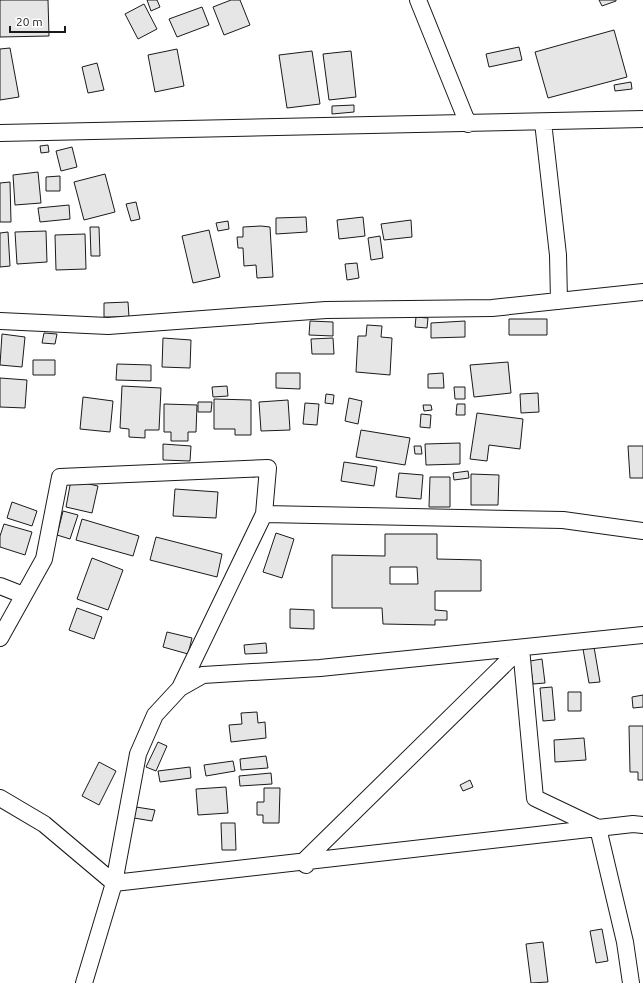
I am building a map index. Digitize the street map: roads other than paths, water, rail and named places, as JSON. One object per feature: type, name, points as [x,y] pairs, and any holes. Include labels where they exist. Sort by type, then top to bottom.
[{"type":"street","points":[[418,0],[468,124]]},
{"type":"street","points":[[0,133],[643,119]]},
{"type":"street","points":[[543,122],[558,255],[559,301]]},
{"type":"street","points":[[0,321],[108,326],[326,310],[492,308],[643,292]]},
{"type":"street","points":[[0,638],[44,559],[60,477],[268,468],[264,514],[180,688],[155,715],[138,754],[114,884],[84,983]]},
{"type":"street","points":[[264,514],[563,520],[643,530]]},
{"type":"street","points":[[0,586],[24,595]]},
{"type":"street","points":[[180,688],[203,675],[320,668],[643,635]]},
{"type":"street","points":[[520,648],[535,798],[598,828]]},
{"type":"street","points":[[305,863],[520,648]]},
{"type":"street","points":[[0,798],[44,824],[114,884],[633,824],[643,825]]},
{"type":"street","points":[[598,828],[625,942],[631,983]]}]
